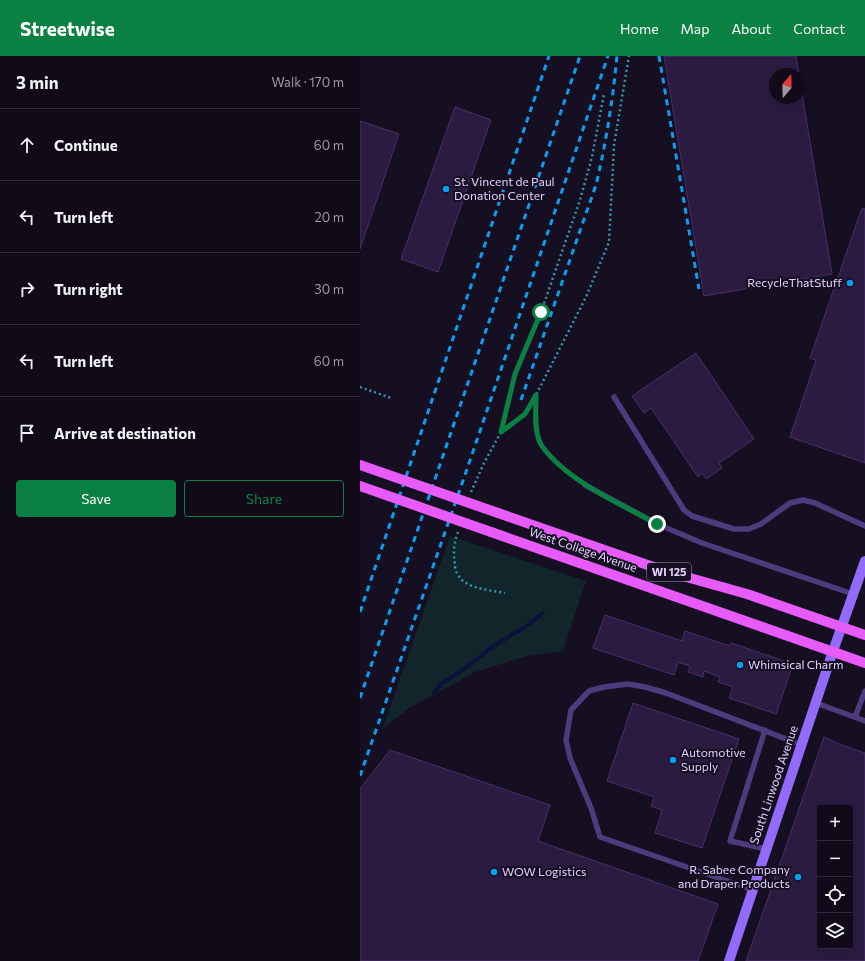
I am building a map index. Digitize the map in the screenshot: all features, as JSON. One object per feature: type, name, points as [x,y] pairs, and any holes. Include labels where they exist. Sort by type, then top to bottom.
[{"type":"main road","name":"West College Avenue","points":[[360,465],[665,571],[747,594],[865,635]]},
{"type":"main road","name":"West College Avenue","points":[[360,486],[865,663]]},
{"type":"street","name":"South Linwood Avenue","points":[[729,961],[833,651],[865,561]]},
{"type":"lane","points":[[614,397],[684,510],[692,516],[734,529],[749,529],[761,524],[790,503],[803,500],[815,503],[865,526]]},
{"type":"lane","points":[[585,485],[670,530],[709,545],[853,594]]},
{"type":"lane","points":[[753,890],[600,837],[592,808],[570,758],[566,740],[571,710],[589,691],[604,686],[628,684],[666,693],[802,745]]},
{"type":"lane","points":[[855,717],[865,691]]},
{"type":"lane","points":[[816,703],[865,721]]},
{"type":"lane","points":[[765,730],[730,841],[767,848]]},
{"type":"path","points":[[501,432],[525,414],[536,395],[586,297],[609,242],[614,145],[629,56]]},
{"type":"path","points":[[470,494],[481,469],[501,432],[515,374],[541,312],[580,200],[592,157],[604,94]]},
{"type":"path","points":[[360,387],[391,398]]},
{"type":"path","points":[[536,395],[536,425],[539,441],[544,450],[563,470],[585,485]]},
{"type":"path","points":[[459,529],[454,543],[454,557],[457,573],[464,582],[480,589],[505,593]]},
{"type":"shaded area","points":[[450,536],[586,581],[563,651],[527,656],[475,672],[409,708],[382,730]]},
{"type":"building","points":[[664,56],[796,56],[798,68],[769,68],[769,104],[804,104],[832,274],[704,296]]},
{"type":"building","name":"St. Vincent de Paul Donation Center","points":[[455,107],[491,120],[438,272],[401,259]]},
{"type":"building","points":[[360,121],[399,134],[360,249]]},
{"type":"building","name":"RecycleThatStuff","points":[[862,208],[865,209],[865,463],[790,437],[816,360],[810,358]]},
{"type":"building","points":[[696,353],[754,439],[719,463],[722,468],[706,479],[702,473],[698,477],[651,408],[644,413],[632,396]]},
{"type":"building","name":"Whimsical Charm","points":[[605,615],[682,641],[685,631],[730,646],[731,643],[793,664],[776,714],[729,698],[733,687],[718,682],[720,677],[704,671],[703,677],[688,672],[690,666],[678,662],[674,675],[593,648]]},
{"type":"building","name":"Automotive Supply","points":[[633,703],[739,739],[702,848],[655,833],[662,810],[651,806],[654,797],[607,781]]},
{"type":"building","name":"R. Sabee Company and Draper Products","points":[[824,737],[865,753],[865,961],[746,961]]},
{"type":"building","name":"WOW Logistics","points":[[390,750],[550,805],[538,841],[718,904],[698,961],[360,961],[360,789]]},
{"type":"waterway","points":[[434,693],[441,684],[464,669],[495,645],[525,627],[543,613]]},
{"type":"railway","points":[[360,612],[549,56]]},
{"type":"railway","points":[[360,698],[580,56]]},
{"type":"railway","points":[[360,776],[466,472],[608,56]]},
{"type":"railway","points":[[521,400],[596,185],[609,121],[617,56]]},
{"type":"railway","points":[[659,56],[699,289]]},
{"type":"place","name":"St. Vincent de Paul Donation Center","points":[[446,189]]},
{"type":"place","name":"RecycleThatStuff","points":[[850,283]]},
{"type":"place","name":"Whimsical Charm","points":[[740,665]]},
{"type":"place","name":"Automotive Supply","points":[[673,760]]},
{"type":"place","name":"WOW Logistics","points":[[494,872]]},
{"type":"place","name":"R. Sabee Company and Draper Products","points":[[798,877]]},
{"type":"route","points":[[541,312],[515,374],[501,432],[525,414],[536,395],[537,432],[539,441],[544,450],[563,470],[585,485],[657,524]]}]
